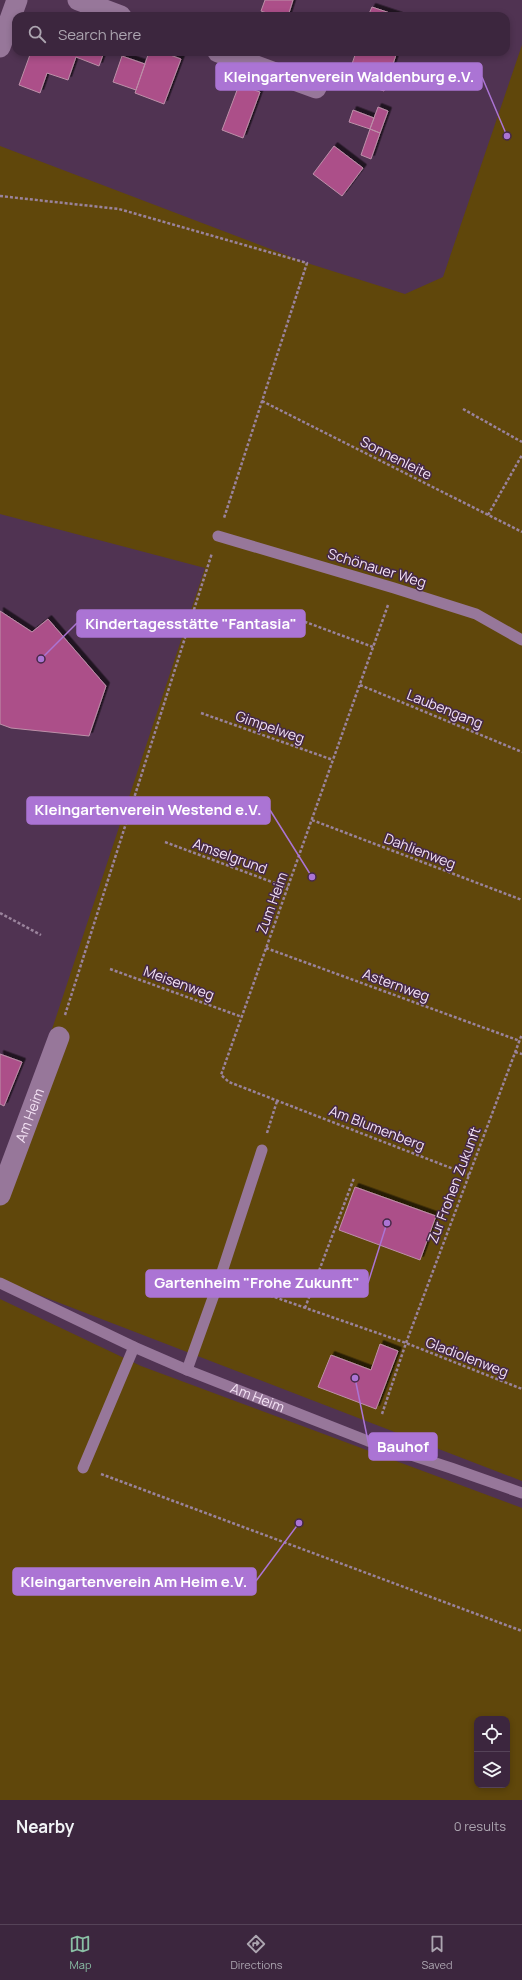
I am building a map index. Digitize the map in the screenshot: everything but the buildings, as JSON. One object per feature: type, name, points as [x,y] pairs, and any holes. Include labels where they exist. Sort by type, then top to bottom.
[{"type":"street","points":[[13,12],[17,0]]},
{"type":"street","points":[[78,0],[110,12]]},
{"type":"street","points":[[0,47],[12,14]]},
{"type":"street","points":[[229,56],[316,88]]},
{"type":"street","name":"Am Heim","points":[[0,1194],[59,1037]]},
{"type":"lane","name":"Schönauer Weg","points":[[218,536],[476,614],[522,640]]},
{"type":"lane","points":[[187,1370],[220,1278],[262,1150]]},
{"type":"lane","name":"Am Heim","points":[[0,1282],[134,1347],[187,1370],[368,1441],[522,1493]]},
{"type":"lane","points":[[83,1468],[134,1347]]},
{"type":"path","points":[[0,196],[119,210],[307,263],[218,536],[59,1037]]},
{"type":"path","name":"Sonnenleite","points":[[262,401],[522,532]]},
{"type":"path","points":[[463,409],[522,442]]},
{"type":"path","points":[[488,515],[522,455]]},
{"type":"path","name":"Zum Heim","points":[[277,1101],[229,1082],[221,1075],[394,588]]},
{"type":"path","points":[[281,613],[373,647]]},
{"type":"path","name":"Laubengang","points":[[360,685],[522,752]]},
{"type":"path","name":"Gimpelweg","points":[[201,713],[333,760]]},
{"type":"path","name":"Dahlienweg","points":[[312,820],[522,900]]},
{"type":"path","name":"Amselgrund","points":[[165,842],[288,888]]},
{"type":"path","points":[[0,913],[41,935]]},
{"type":"path","name":"Asternweg","points":[[266,948],[520,1041]]},
{"type":"path","name":"Meisenweg","points":[[110,969],[242,1016]]},
{"type":"path","name":"Zur Frohen Zukunft","points":[[382,1414],[406,1344],[522,1034]]},
{"type":"path","points":[[515,1052],[522,1054]]},
{"type":"path","points":[[262,1150],[277,1101]]},
{"type":"path","name":"Am Blumenberg","points":[[277,1101],[469,1175]]},
{"type":"path","points":[[305,1308],[354,1178]]},
{"type":"path","name":"Gladiolenweg","points":[[220,1278],[406,1344],[522,1389]]},
{"type":"path","points":[[83,1468],[522,1630]]},
{"type":"shaded area","points":[[522,45],[522,1481],[0,1280],[0,1186],[205,568],[0,514],[0,146],[307,263],[405,294],[443,277]]},
{"type":"shaded area","points":[[0,1299],[141,1366],[522,1508],[522,1800],[0,1800]]},
{"type":"place","name":"Kleingartenverein Waldenburg e.V.","points":[[507,136]]},
{"type":"place","name":"Kindertagesstätte \"Fantasia\"","points":[[41,659]]},
{"type":"place","name":"Kleingartenverein Westend e.V.","points":[[312,877]]},
{"type":"place","name":"Gartenheim \"Frohe Zukunft\"","points":[[387,1223]]},
{"type":"place","name":"Bauhof","points":[[355,1378]]},
{"type":"place","name":"Kleingartenverein Am Heim e.V.","points":[[299,1523]]}]
